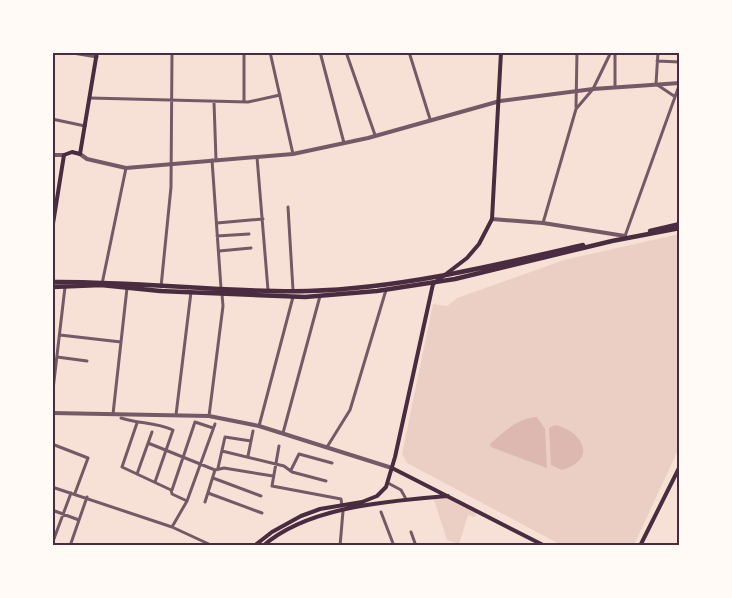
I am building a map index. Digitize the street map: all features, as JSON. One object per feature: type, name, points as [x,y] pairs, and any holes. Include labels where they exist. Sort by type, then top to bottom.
[{"type":"main road","points":[[263,546],[275,535],[302,521],[377,496],[388,483],[433,284],[467,258],[492,219],[501,52]]},
{"type":"main road","points":[[52,230],[64,155],[72,152],[80,154],[97,55]]},
{"type":"main road","points":[[52,287],[102,283],[127,288],[160,288],[191,292],[293,290],[440,278],[680,226]]},
{"type":"main road","points":[[52,282],[102,283],[293,297],[320,296],[433,284],[680,226]]},
{"type":"main road","points":[[640,546],[680,466]]},
{"type":"main road","points":[[392,468],[545,546]]},
{"type":"main road","points":[[254,546],[291,520],[320,510],[448,496]]},
{"type":"street","points":[[67,52],[97,55]]},
{"type":"street","points":[[160,288],[172,164],[172,52]]},
{"type":"street","points":[[244,52],[244,102]]},
{"type":"street","points":[[270,52],[293,154]]},
{"type":"street","points":[[320,52],[344,143]]},
{"type":"street","points":[[346,52],[375,135]]},
{"type":"street","points":[[409,52],[430,119]]},
{"type":"street","points":[[543,223],[576,109],[577,52]]},
{"type":"street","points":[[576,109],[593,89],[613,52]]},
{"type":"street","points":[[613,52],[615,87]]},
{"type":"street","points":[[656,84],[658,52]]},
{"type":"street","points":[[657,62],[680,62]]},
{"type":"street","points":[[80,154],[87,159],[126,168],[293,154],[344,143],[500,101],[593,89],[680,83],[626,236],[543,223],[492,219]]},
{"type":"street","points":[[656,84],[674,96]]},
{"type":"street","points":[[90,98],[244,102],[280,95]]},
{"type":"street","points":[[209,416],[223,306],[216,223],[214,102]]},
{"type":"street","points":[[52,119],[86,126]]},
{"type":"street","points":[[52,155],[64,155]]},
{"type":"street","points":[[257,157],[268,290]]},
{"type":"street","points":[[102,283],[126,168]]},
{"type":"street","points":[[288,207],[293,290]]},
{"type":"street","points":[[216,223],[263,219]]},
{"type":"street","points":[[218,236],[249,234]]},
{"type":"street","points":[[219,251],[251,248]]},
{"type":"street","points":[[52,398],[65,287]]},
{"type":"street","points":[[113,416],[127,288]]},
{"type":"street","points":[[327,448],[350,410],[386,290]]},
{"type":"street","points":[[176,415],[191,292]]},
{"type":"street","points":[[283,434],[320,296]]},
{"type":"street","points":[[259,426],[293,297]]},
{"type":"street","points":[[60,335],[121,342]]},
{"type":"street","points":[[57,357],[87,361]]},
{"type":"street","points":[[52,413],[113,416],[209,416],[259,426],[392,468]]},
{"type":"street","points":[[121,418],[137,423],[156,423],[173,430],[155,482]]},
{"type":"street","points":[[171,490],[195,422],[214,426],[187,501],[172,527]]},
{"type":"street","points":[[137,423],[122,467],[171,490],[172,494],[187,501]]},
{"type":"street","points":[[248,457],[253,431]]},
{"type":"street","points":[[137,474],[152,432]]},
{"type":"street","points":[[205,502],[225,437],[251,441]]},
{"type":"street","points":[[148,443],[217,469],[273,476]]},
{"type":"street","points":[[52,444],[88,458],[52,544]]},
{"type":"street","points":[[279,446],[272,486],[341,499],[343,508],[340,546]]},
{"type":"street","points":[[222,451],[276,464],[326,481]]},
{"type":"street","points":[[291,470],[299,454],[332,463]]},
{"type":"street","points":[[213,478],[261,496]]},
{"type":"street","points":[[388,483],[401,490],[406,499]]},
{"type":"street","points":[[53,488],[87,497],[172,527],[213,546]]},
{"type":"street","points":[[208,493],[262,513]]},
{"type":"street","points":[[70,546],[87,497]]},
{"type":"street","points":[[52,510],[79,519]]},
{"type":"street","points":[[381,512],[394,546]]},
{"type":"street","points":[[411,532],[416,546]]},
{"type":"shaded area","points":[[679,234],[679,448],[634,545],[561,545],[407,463],[402,454],[433,304],[447,306],[457,298],[564,260]]},
{"type":"shaded area","points":[[537,417],[545,429],[547,468],[491,447],[490,444],[511,426]]},
{"type":"shaded area","points":[[555,425],[573,433],[582,446],[583,453],[580,460],[562,470],[551,465],[549,428]]},
{"type":"shaded area","points":[[448,496],[477,510],[475,517],[468,515],[459,544],[447,540],[433,497]]}]
